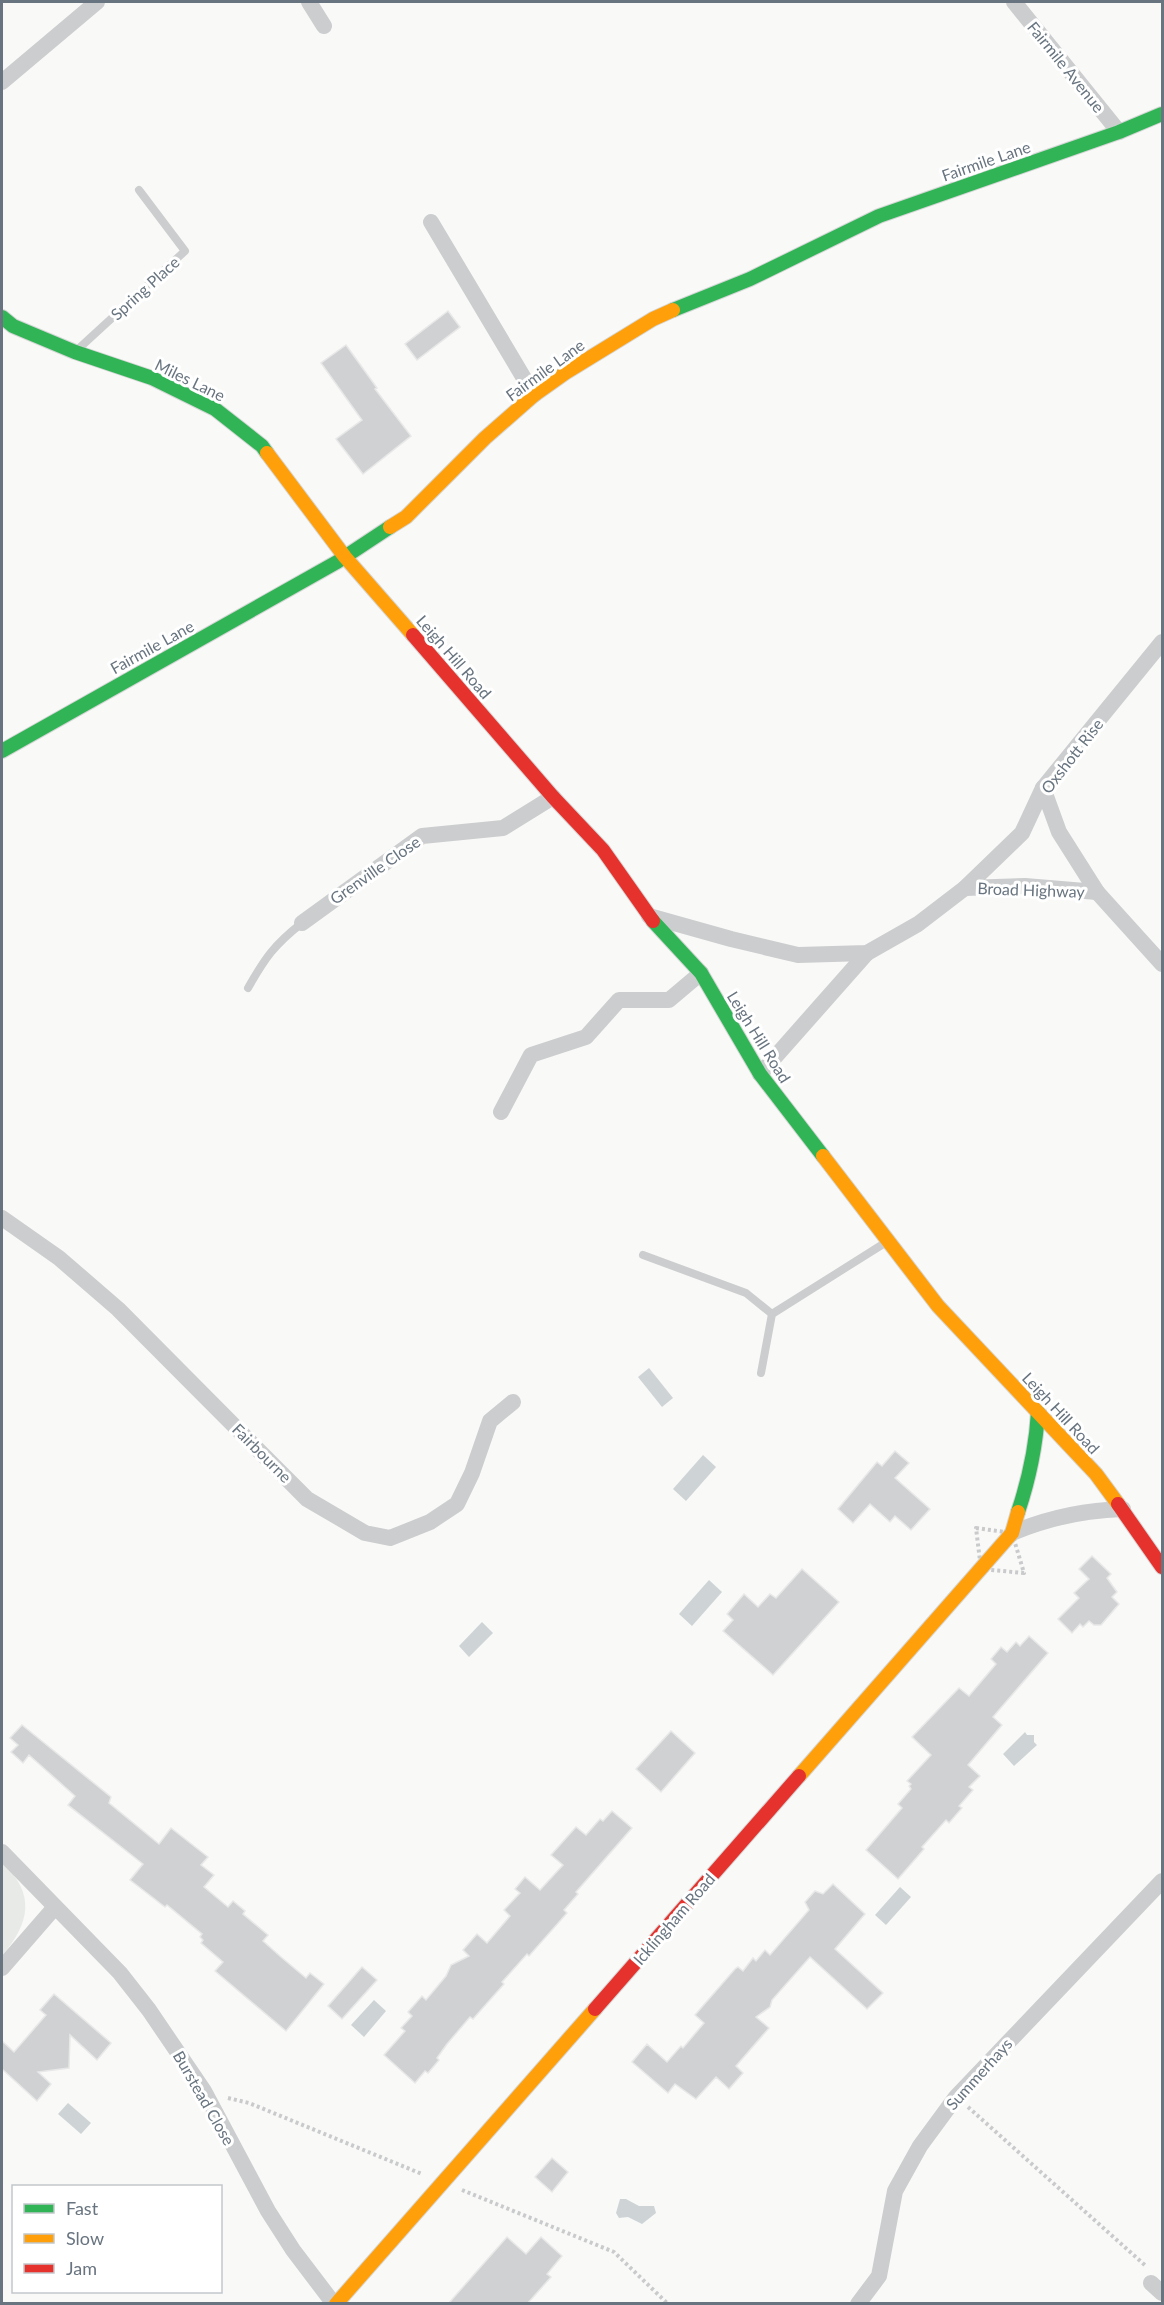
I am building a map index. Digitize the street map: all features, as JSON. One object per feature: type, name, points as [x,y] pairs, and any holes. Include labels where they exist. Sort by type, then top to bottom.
[{"type":"street","points":[[2,82],[96,2]]},
{"type":"street","points":[[309,2],[324,26]]},
{"type":"street","name":"Fairmile Avenue","points":[[1014,2],[1119,132]]},
{"type":"street","name":"Fairmile Lane","points":[[2,751],[345,557],[406,517],[485,438],[534,395],[565,373],[653,320],[684,304],[750,279],[879,216],[1119,132],[1162,114]]},
{"type":"street","points":[[431,222],[534,395]]},
{"type":"street","name":"Miles Lane","points":[[2,317],[12,326],[75,352],[152,378],[215,409],[262,446],[345,557]]},
{"type":"street","name":"Leigh Hill Road","points":[[345,557],[553,797],[603,850],[648,916],[701,973],[760,1074],[938,1305],[1096,1474],[1162,1567]]},
{"type":"street","name":"Oxshott Rise","points":[[760,1074],[867,953],[918,924],[965,888],[1022,833],[1043,788],[1162,642]]},
{"type":"street","name":"Broad Highway","points":[[1043,788],[1059,832],[1097,892],[1162,964]]},
{"type":"street","name":"Grenville Close","points":[[302,923],[423,836],[503,828],[553,797]]},
{"type":"street","name":"Broad Highway","points":[[965,888],[1025,886],[1097,892]]},
{"type":"street","name":"Oxshott Rise","points":[[648,916],[798,955],[867,953]]},
{"type":"street","points":[[501,1112],[531,1055],[586,1037],[619,1000],[669,1000],[701,973]]},
{"type":"street","name":"Fairbourne","points":[[2,1218],[59,1258],[118,1309],[307,1499],[365,1533],[390,1538],[430,1522],[457,1504],[472,1473],[490,1421],[513,1402]]},
{"type":"street","name":"Icklingham Road","points":[[335,2304],[1012,1533],[1029,1479],[1036,1443],[1038,1412]]},
{"type":"street","name":"Icklingham Road","points":[[1012,1533],[1064,1515],[1123,1509]]},
{"type":"street","name":"Burstead Close","points":[[2,1852],[120,1973],[162,2029],[204,2091],[268,2211],[293,2250],[335,2304]]},
{"type":"street","name":"Summerhays","points":[[858,2304],[879,2276],[895,2191],[920,2146],[956,2097],[1162,1881]]},
{"type":"street","points":[[2,1968],[55,1907]]},
{"type":"lane","name":"Spring Place","points":[[75,352],[185,251],[139,190]]},
{"type":"lane","points":[[248,988],[263,961],[279,941],[302,923]]},
{"type":"lane","points":[[761,1373],[772,1314],[890,1241]]},
{"type":"lane","points":[[643,1255],[746,1293],[772,1314]]},
{"type":"path","points":[[956,2097],[1154,2273],[1157,2288]]},
{"type":"shaded area","points":[[649,1368],[673,1398],[662,1407],[638,1377]]},
{"type":"shaded area","points":[[703,1455],[716,1467],[686,1501],[673,1489]]},
{"type":"shaded area","points":[[709,1580],[722,1592],[692,1626],[679,1614]]},
{"type":"shaded area","points":[[482,1622],[493,1633],[469,1657],[459,1646]]},
{"type":"shaded area","points":[[1025,1732],[1027,1735],[1034,1735],[1034,1742],[1037,1745],[1014,1766],[1003,1754]]},
{"type":"shaded area","points":[[2,1862],[20,1886],[25,1909],[19,1932],[2,1956]]},
{"type":"shaded area","points":[[900,1887],[911,1897],[886,1925],[875,1915]]},
{"type":"shaded area","points":[[374,2000],[386,2011],[364,2037],[351,2025]]},
{"type":"shaded area","points":[[68,2103],[91,2123],[81,2134],[58,2114]]},
{"type":"shaded area","points":[[620,2199],[626,2199],[639,2206],[654,2206],[656,2213],[642,2224],[628,2217],[619,2218],[616,2213]]},
{"type":"building","points":[[448,311],[460,327],[417,360],[405,344]]},
{"type":"building","points":[[346,345],[377,388],[375,389],[411,436],[363,474],[336,439],[362,420],[321,363]]},
{"type":"building","points":[[895,1451],[909,1463],[895,1478],[930,1509],[911,1530],[895,1516],[890,1522],[870,1504],[853,1523],[838,1509],[877,1462],[882,1466]]},
{"type":"building","points":[[1092,1556],[1111,1574],[1107,1578],[1117,1592],[1112,1597],[1119,1604],[1101,1625],[1094,1625],[1089,1621],[1083,1627],[1080,1624],[1072,1633],[1058,1619],[1079,1598],[1074,1593],[1089,1579],[1079,1569]]},
{"type":"building","points":[[802,1569],[839,1602],[773,1675],[723,1631],[733,1620],[727,1614],[744,1594],[758,1607],[770,1594],[776,1598]]},
{"type":"building","points":[[1029,1636],[1048,1653],[993,1717],[1002,1725],[968,1765],[980,1776],[969,1787],[973,1790],[959,1806],[962,1808],[949,1823],[946,1820],[898,1879],[866,1850],[902,1808],[898,1804],[911,1789],[909,1786],[911,1784],[907,1781],[931,1755],[912,1737],[959,1688],[969,1696],[996,1664],[991,1659],[1001,1647],[1007,1652],[1016,1642],[1020,1646]]},
{"type":"building","points":[[22,1725],[111,1797],[109,1803],[159,1844],[171,1828],[208,1857],[201,1865],[214,1875],[204,1887],[228,1907],[233,1901],[245,1911],[243,1914],[268,1935],[263,1941],[306,1978],[310,1973],[324,1984],[286,2031],[215,1971],[223,1962],[201,1943],[202,1934],[167,1905],[165,1907],[130,1880],[143,1864],[68,1805],[75,1796],[29,1755],[23,1763],[11,1752],[18,1745],[10,1738]]},
{"type":"building","points":[[671,1731],[695,1753],[661,1792],[636,1769]]},
{"type":"building","points":[[612,1811],[632,1828],[576,1892],[578,1894],[564,1910],[567,1913],[529,1956],[527,1954],[502,1982],[504,1984],[473,2019],[470,2017],[447,2044],[437,2058],[439,2060],[428,2073],[425,2071],[415,2083],[384,2055],[405,2031],[401,2028],[412,2016],[408,2012],[422,1996],[426,2000],[446,1976],[451,1965],[469,1956],[463,1950],[477,1934],[487,1943],[510,1916],[504,1910],[520,1893],[515,1889],[525,1877],[540,1890],[563,1865],[551,1855],[576,1827],[586,1835],[600,1819],[603,1821]]},
{"type":"building","points":[[833,1884],[865,1914],[835,1949],[883,1993],[867,2009],[810,1957],[772,2000],[770,2007],[756,2017],[769,2028],[736,2066],[743,2073],[729,2089],[716,2077],[696,2099],[675,2084],[668,2093],[632,2062],[647,2044],[667,2062],[681,2046],[683,2048],[704,2023],[695,2015],[735,1969],[738,1967],[743,1971],[753,1958],[756,1961],[765,1950],[770,1955],[809,1910],[805,1902],[815,1891],[823,1894]]},
{"type":"building","points":[[362,1967],[377,1980],[342,2019],[328,2006]]},
{"type":"building","points":[[54,1994],[111,2043],[97,2060],[70,2035],[69,2068],[38,2072],[51,2084],[37,2101],[2,2069],[2,2041],[14,2052],[46,2015],[40,2010]]},
{"type":"building","points":[[552,2158],[568,2172],[552,2192],[535,2177]]},
{"type":"building","points":[[507,2237],[526,2254],[541,2237],[562,2256],[547,2274],[551,2277],[527,2304],[448,2304]]},
{"type":"traffic: fast","points":[[673,310],[750,279],[879,216],[1119,132],[1162,114]]},
{"type":"traffic: fast","points":[[2,317],[13,326],[75,352],[152,378],[215,409],[262,446],[267,453]]},
{"type":"traffic: fast","points":[[2,751],[337,562],[390,527]]},
{"type":"traffic: fast","points":[[653,921],[701,973],[760,1074],[823,1156]]},
{"type":"traffic: fast","points":[[1018,1512],[1031,1463],[1038,1412]]},
{"type":"traffic: slow","points":[[390,527],[406,517],[485,438],[534,395],[565,373],[653,319],[673,310]]},
{"type":"traffic: slow","points":[[267,453],[345,557],[413,635]]},
{"type":"traffic: slow","points":[[823,1156],[938,1306],[1096,1474],[1118,1504]]},
{"type":"traffic: slow","points":[[799,1776],[1012,1533],[1018,1512]]},
{"type":"traffic: slow","points":[[336,2304],[595,2009]]},
{"type":"traffic: jam","points":[[413,635],[553,797],[603,850],[653,921]]},
{"type":"traffic: jam","points":[[1118,1504],[1162,1567]]},
{"type":"traffic: jam","points":[[595,2009],[799,1776]]}]
